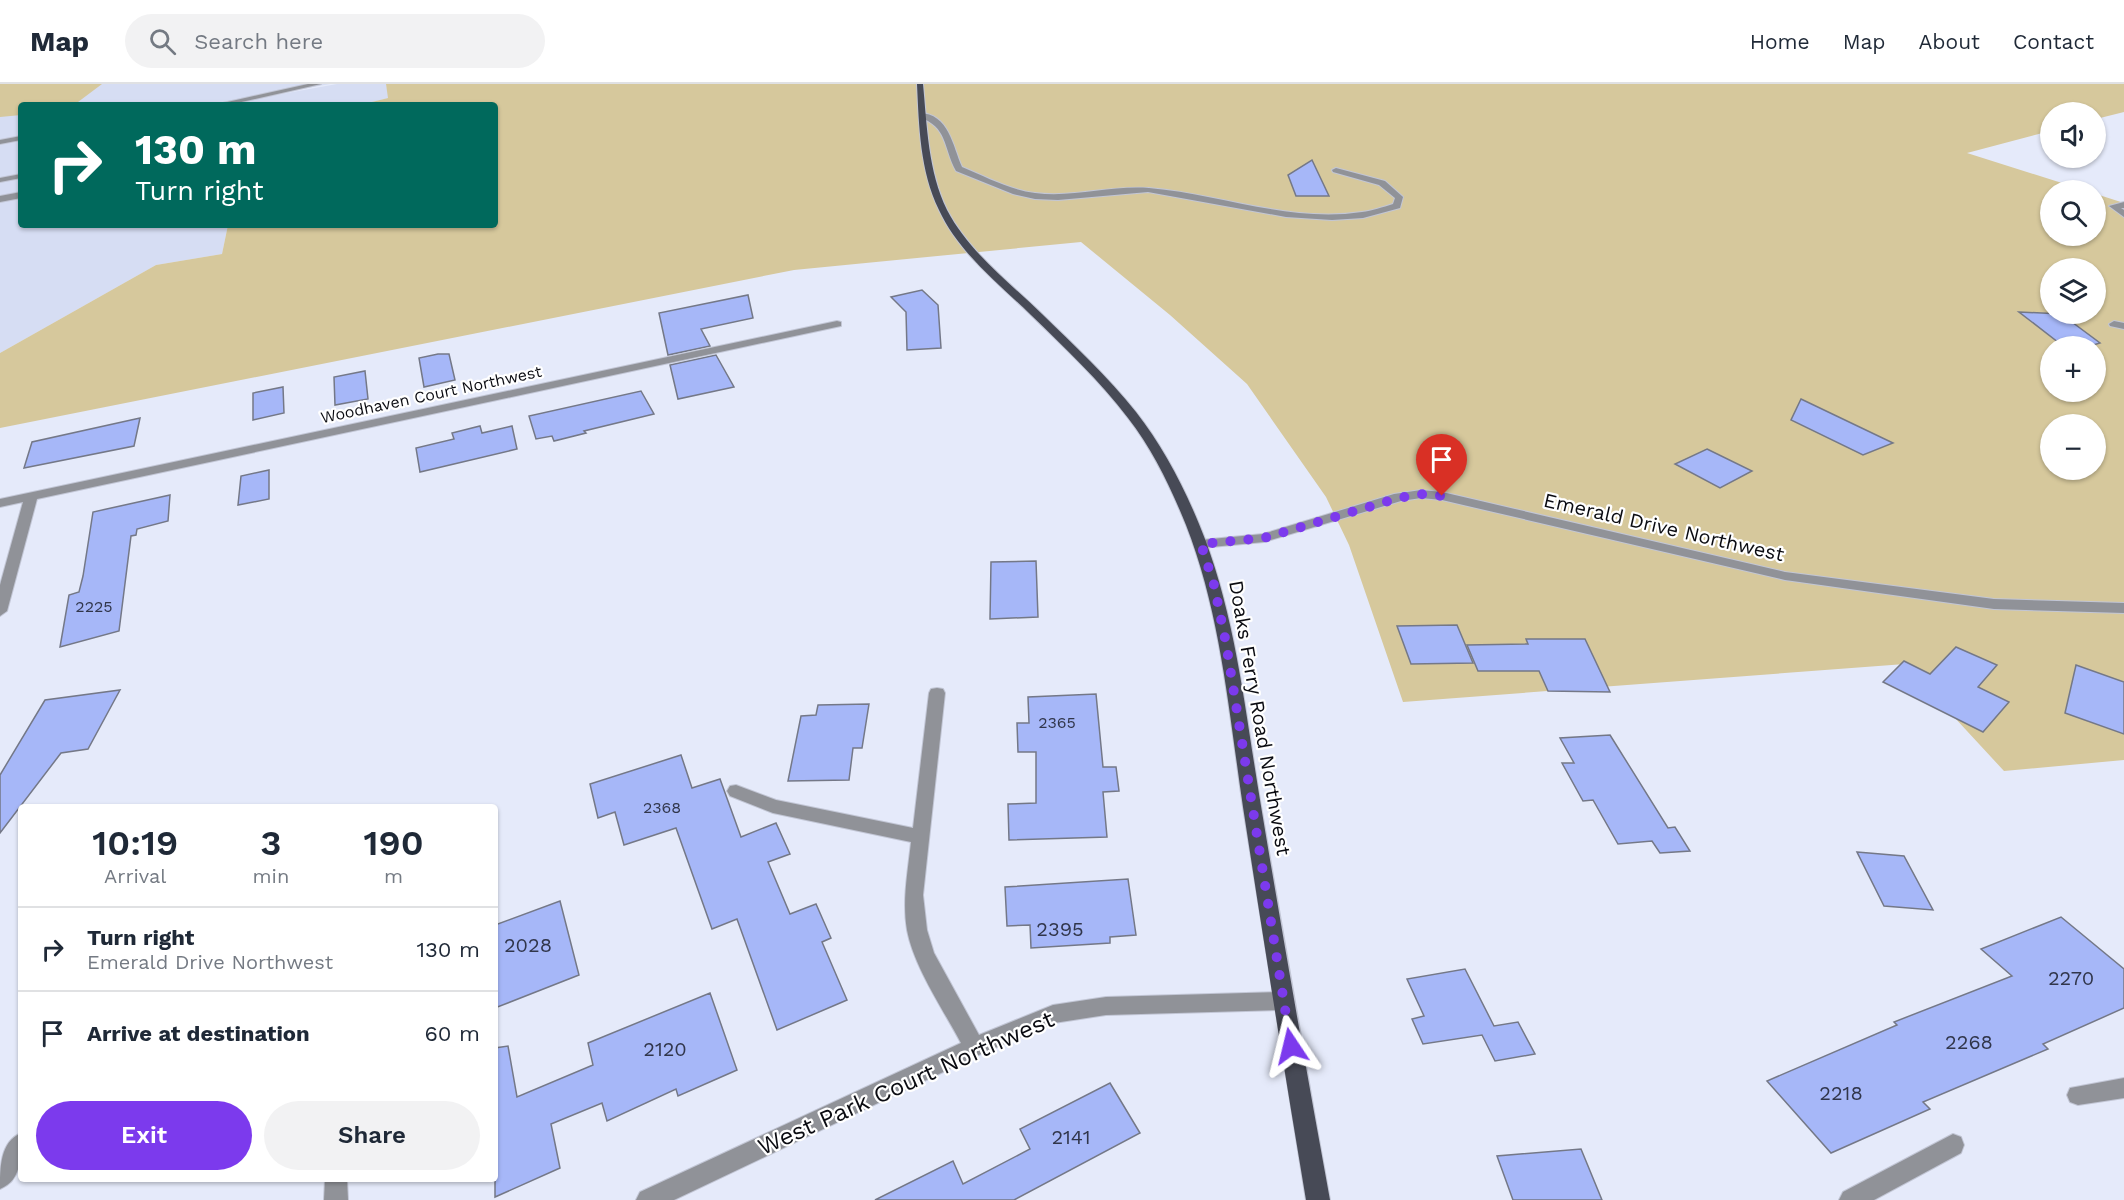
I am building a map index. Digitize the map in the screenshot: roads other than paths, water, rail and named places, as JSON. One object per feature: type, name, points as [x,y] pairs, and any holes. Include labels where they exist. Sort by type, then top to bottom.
[{"type":"main road","name":"Doaks Ferry Road Northwest","points":[[920,84],[931,178],[941,207],[956,233],[973,254],[1070,346],[1136,420],[1174,483],[1201,544],[1214,585],[1226,643],[1283,1001],[1318,1200]]},
{"type":"street","points":[[232,102],[318,84]]},
{"type":"street","points":[[922,115],[934,119],[947,133],[948,144],[959,169],[993,184],[1026,194],[1058,197],[1148,190],[1286,214],[1332,217],[1372,214],[1397,206],[1399,197],[1382,183],[1336,170]]},
{"type":"street","points":[[0,142],[18,139]]},
{"type":"street","points":[[0,180],[18,177]]},
{"type":"street","points":[[0,199],[18,196]]},
{"type":"street","points":[[2124,205],[2113,206],[2124,214]]},
{"type":"street","name":"Woodhaven Court Northwest","points":[[0,503],[837,324]]},
{"type":"street","name":"Emerald Drive Northwest","points":[[1201,544],[1264,538],[1399,498],[1420,494],[1492,506],[1785,576],[1994,604],[2124,608]]},
{"type":"street","points":[[0,611],[31,496]]},
{"type":"street","points":[[937,693],[914,895],[917,930],[925,955],[974,1047]]},
{"type":"street","points":[[736,791],[773,806],[920,837]]},
{"type":"street","name":"West Park Court Northwest","points":[[648,1200],[974,1047],[1053,1014],[1106,1006],[1283,1001]]},
{"type":"street","points":[[2078,1095],[2124,1088]]},
{"type":"street","points":[[1851,1200],[1953,1145]]},
{"type":"street","points":[[0,1178],[18,1149]]},
{"type":"street","points":[[336,1182],[336,1200]]}]
